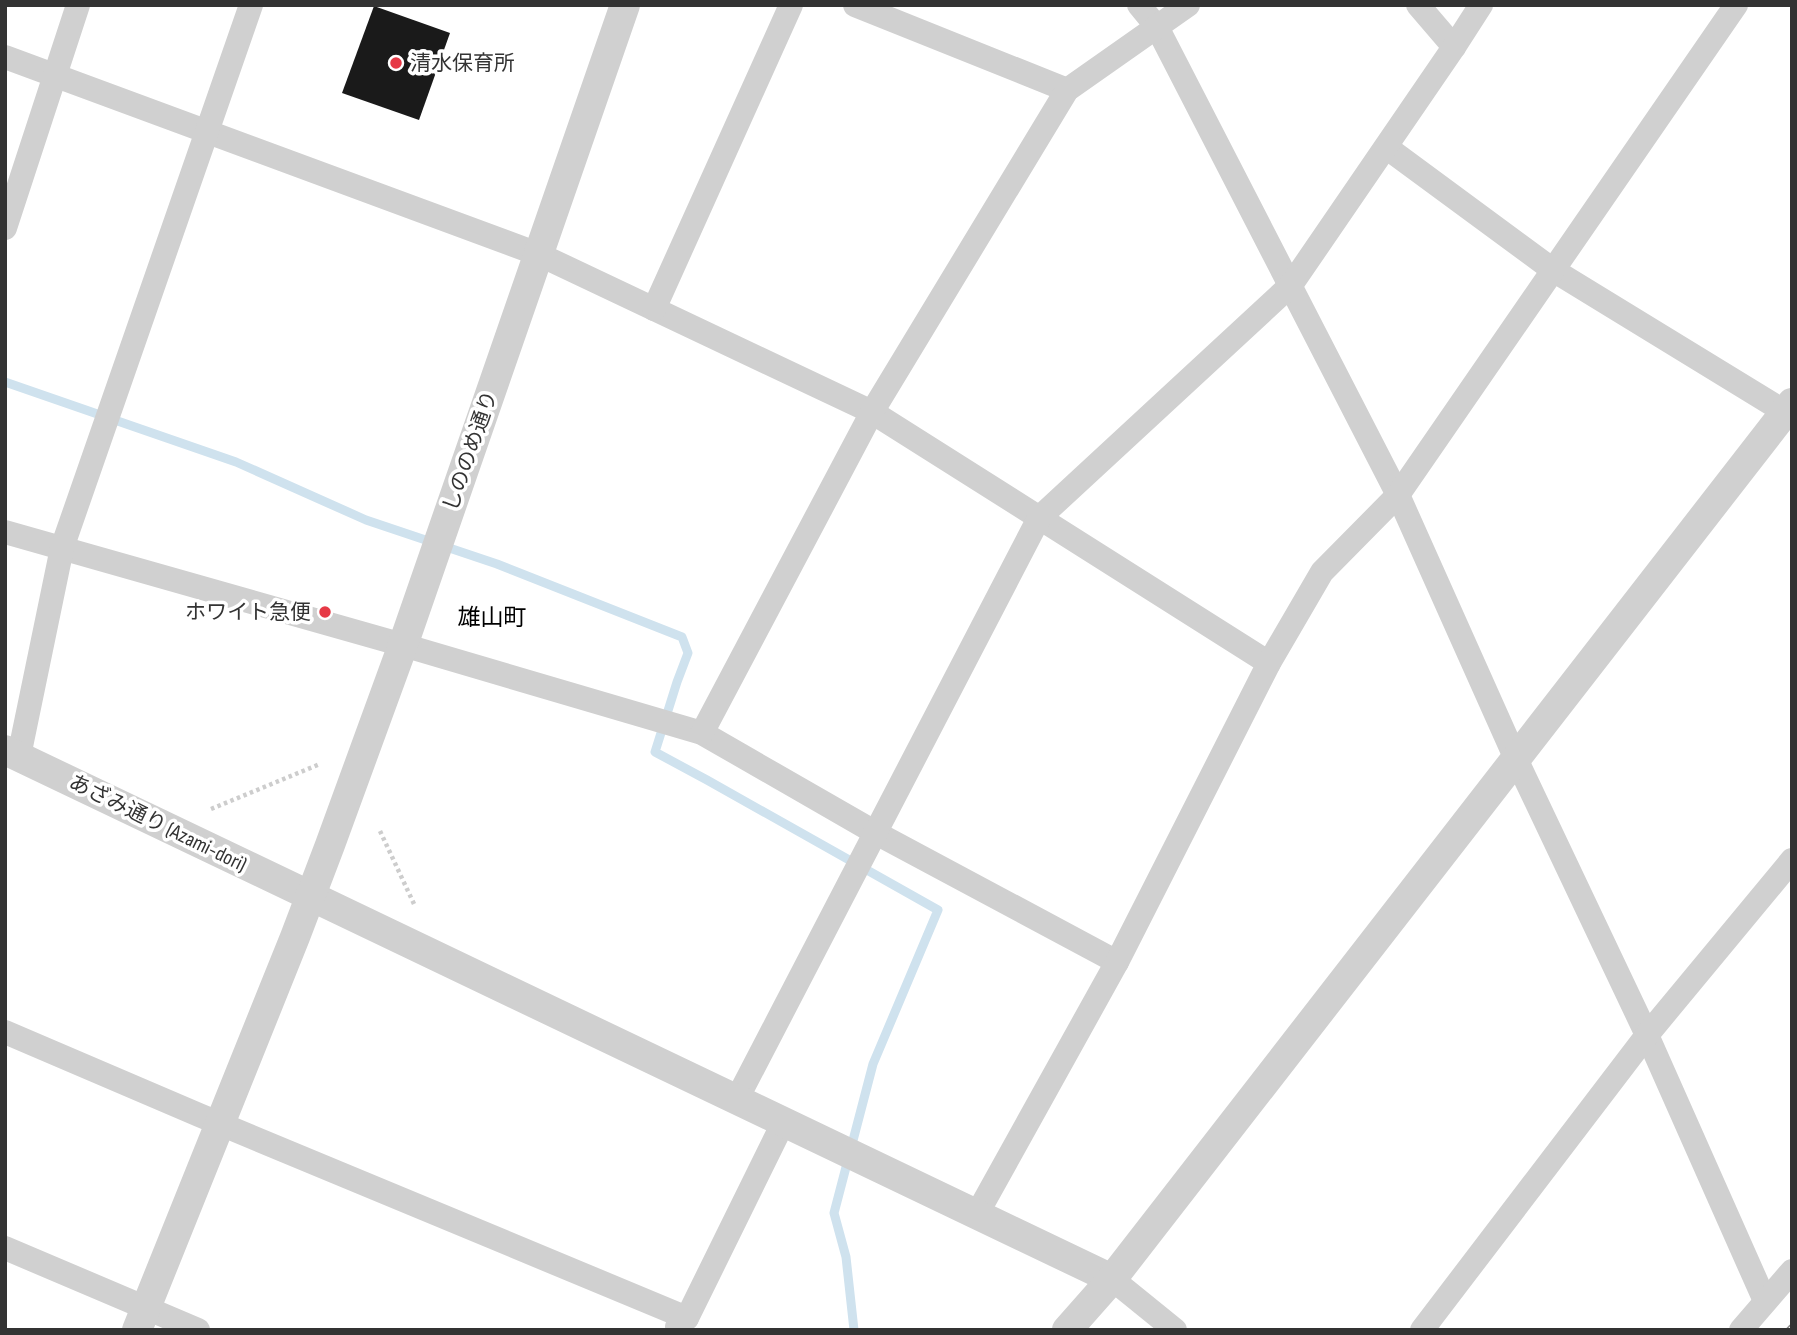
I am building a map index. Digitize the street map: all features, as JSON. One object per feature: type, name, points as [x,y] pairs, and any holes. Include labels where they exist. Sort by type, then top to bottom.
[{"type":"street","points":[[5,228],[78,5]]},
{"type":"street","points":[[12,753],[62,548],[251,5]]},
{"type":"street","name":"しののめ通り","points":[[141,1319],[311,896],[403,645],[625,5]]},
{"type":"street","points":[[654,309],[792,5]]},
{"type":"street","points":[[855,5],[1067,90]]},
{"type":"street","points":[[1139,5],[1157,27],[1398,495],[1516,759],[1647,1035],[1765,1301]]},
{"type":"street","points":[[702,733],[872,412],[1067,90],[1188,5]]},
{"type":"street","points":[[1418,5],[1454,47]]},
{"type":"street","points":[[737,1099],[1039,517],[1291,285],[1481,5]]},
{"type":"street","points":[[977,1214],[1117,962],[1269,663],[1322,572],[1398,495],[1736,5]]},
{"type":"street","points":[[5,57],[538,254],[872,412],[1269,663]]},
{"type":"street","points":[[1067,1330],[1112,1279],[1790,411],[1553,270],[1386,147]]},
{"type":"street","points":[[5,532],[702,733],[876,832],[1117,962]]},
{"type":"street","name":"あざみ通り (Azami-dori)","points":[[12,753],[1112,1279]]},
{"type":"street","points":[[1422,1330],[1647,1035],[1792,860]]},
{"type":"street","points":[[5,1032],[680,1324],[784,1121]]},
{"type":"street","points":[[5,1248],[141,1319],[198,1330]]},
{"type":"street","points":[[1741,1330],[1792,1270]]},
{"type":"street","points":[[1112,1279],[1175,1330]]},
{"type":"path","points":[[211,809],[320,764]]},
{"type":"path","points":[[380,831],[414,904]]},
{"type":"building","name":"清水保育所","points":[[374,6],[450,33],[419,120],[342,93]]},
{"type":"waterway","points":[[5,382],[236,462],[366,520],[497,564],[682,637],[688,653],[655,752],[938,910],[873,1064],[834,1213],[846,1257],[854,1330]]},
{"type":"place","name":"清水保育所","points":[[396,63]]},
{"type":"place","name":"ホワイト急便","points":[[325,612]]},
{"type":"district","name":"雄山町","points":[[492,617]]}]
